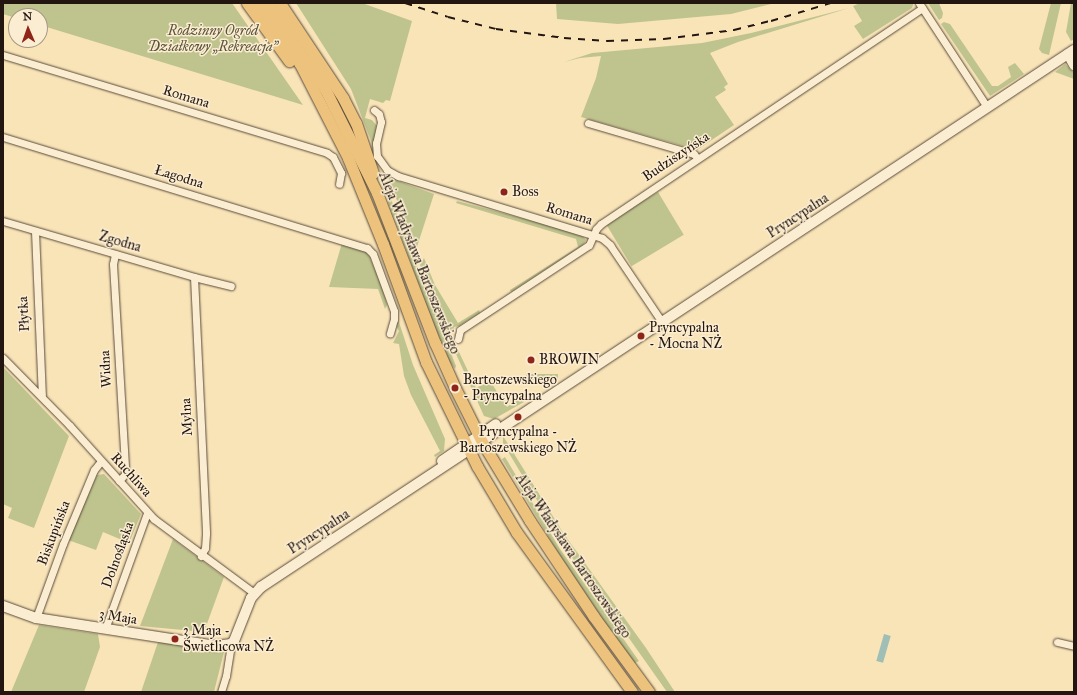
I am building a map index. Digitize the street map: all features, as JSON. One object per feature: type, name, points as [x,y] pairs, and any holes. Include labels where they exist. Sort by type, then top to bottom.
[{"type":"main road","points":[[247,3],[296,70],[314,91]]},
{"type":"main road","name":"Aleja Władysława Bartoszewskiego","points":[[259,3],[300,64],[356,177],[426,362],[467,447],[517,533],[632,692]]},
{"type":"main road","name":"Aleja Władysława Bartoszewskiego","points":[[270,3],[325,89],[377,193],[438,349],[480,439],[530,521],[594,617],[649,692]]},
{"type":"main road","points":[[280,3],[330,78],[353,117],[374,174],[377,193]]},
{"type":"street","points":[[921,6],[987,107]]},
{"type":"street","name":"Budziszyńska","points":[[458,339],[460,330],[589,245],[595,235],[596,229],[601,224],[921,6]]},
{"type":"street","points":[[1071,52],[1074,65]]},
{"type":"street","name":"Pryncypalna","points":[[254,593],[269,581],[400,495],[467,447],[537,404],[1071,52]]},
{"type":"street","name":"Romana","points":[[3,55],[327,153],[333,157],[341,173],[339,184]]},
{"type":"street","name":"Romana","points":[[374,110],[379,114],[380,118],[376,143],[377,156],[384,167],[394,174],[602,238],[610,245],[662,322]]},
{"type":"street","points":[[588,123],[694,154],[697,158]]},
{"type":"street","name":"Łagodna","points":[[3,137],[367,248],[373,254],[394,311],[394,319],[390,333]]},
{"type":"street","name":"Zgodna","points":[[3,220],[35,231],[194,277],[231,286]]},
{"type":"street","name":"Płytka","points":[[35,231],[34,238],[42,396]]},
{"type":"street","name":"Widna","points":[[115,254],[113,264],[125,468],[125,474],[119,481]]},
{"type":"street","name":"Mylna","points":[[194,277],[206,534],[205,548],[201,556]]},
{"type":"street","name":"Ruchliwa","points":[[3,358],[42,396],[147,513],[201,556],[254,593]]},
{"type":"street","name":"Biskupińska","points":[[36,618],[68,531],[94,470],[101,461]]},
{"type":"street","name":"Dolnośląska","points":[[104,629],[147,513]]},
{"type":"street","points":[[222,692],[231,644],[234,641],[254,593]]},
{"type":"street","name":"3 Maja","points":[[3,606],[36,618],[216,646],[231,644]]},
{"type":"street","points":[[1057,642],[1074,646]]},
{"type":"green space","name":"Rodzinny Ogród Działkowy „Rekreacja”","points":[[3,3],[232,3],[303,105],[48,27],[48,8],[8,8],[8,16],[3,14]]},
{"type":"green space","points":[[296,3],[362,3],[412,21],[390,101],[386,100],[383,103],[370,99],[365,118],[372,120],[377,126],[373,146],[351,89]]},
{"type":"green space","points":[[556,3],[775,3],[731,14],[618,24],[557,19]]},
{"type":"green space","points":[[860,3],[913,3],[913,5],[912,8],[863,39],[854,26],[862,21],[853,6]]},
{"type":"green space","points":[[928,3],[939,3],[943,13],[942,18],[939,20]]},
{"type":"green space","points":[[1051,3],[1061,3],[1049,55],[1042,53],[1039,49]]},
{"type":"green space","points":[[1071,3],[1074,3],[1074,39],[1071,41],[1066,32]]},
{"type":"green space","points":[[849,8],[738,42],[710,53],[728,84],[724,87],[726,90],[715,97],[734,125],[697,150],[581,117],[596,78],[601,56],[580,58],[564,62],[592,53],[702,43],[751,33]]},
{"type":"green space","points":[[944,22],[950,24],[992,86],[998,86],[1011,77],[1008,67],[1015,63],[1024,74],[990,96],[941,24]]},
{"type":"green space","points":[[1065,64],[1074,73],[1074,79],[1055,72]]},
{"type":"green space","points":[[375,167],[384,181],[456,366],[455,369],[450,362],[433,322]]},
{"type":"green space","points":[[387,175],[398,181],[434,194],[416,250]]},
{"type":"green space","points":[[658,192],[684,235],[631,266],[606,223]]},
{"type":"green space","points":[[457,201],[581,234],[586,240],[583,245],[511,292],[510,290],[578,247],[576,239],[456,203]]},
{"type":"green space","points":[[342,243],[368,253],[383,289],[387,305],[385,309],[378,289],[329,287]]},
{"type":"green space","points":[[424,258],[435,285],[458,323],[479,310],[480,313],[459,326],[454,327],[454,331],[450,333],[476,388],[490,381],[507,407],[522,396],[524,402],[494,419],[484,416],[447,334],[420,265]]},
{"type":"green space","points":[[397,316],[413,365],[445,439],[444,451],[435,457],[434,455],[440,451],[411,395],[404,376],[399,344],[393,343],[399,331],[396,326]]},
{"type":"green space","points":[[3,367],[69,436],[34,528],[8,518],[12,508],[3,504]]},
{"type":"green space","points":[[526,374],[558,374],[558,380],[526,380]]},
{"type":"green space","points":[[503,436],[564,534],[646,648],[675,692],[667,692],[566,549],[503,443]]},
{"type":"green space","points":[[505,457],[560,549],[639,661],[635,663],[601,617],[554,546],[502,459]]},
{"type":"green space","points":[[104,474],[141,514],[129,543],[103,532],[96,550],[68,540],[97,475]]},
{"type":"green space","points":[[173,539],[224,577],[204,632],[140,626]]},
{"type":"green space","points":[[39,625],[98,634],[100,647],[84,692],[11,692]]},
{"type":"green space","points":[[158,642],[224,652],[214,692],[141,692]]},
{"type":"water","points":[[884,634],[891,636],[883,663],[876,661]]},
{"type":"railway","points":[[405,3],[448,17],[496,29],[564,38],[607,41],[664,39],[734,30],[771,21],[831,3]]},
{"type":"place","name":"Boss","points":[[504,192]]},
{"type":"place","name":"Pryncypalna - Mocna NŻ","points":[[641,336]]},
{"type":"place","name":"BROWIN","points":[[531,360]]},
{"type":"place","name":"Bartoszewskiego - Pryncypalna","points":[[455,388]]},
{"type":"place","name":"Pryncypalna - Bartoszewskiego NŻ","points":[[518,417]]},
{"type":"place","name":"3 Maja - Świetlicowa NŻ","points":[[175,639]]}]
